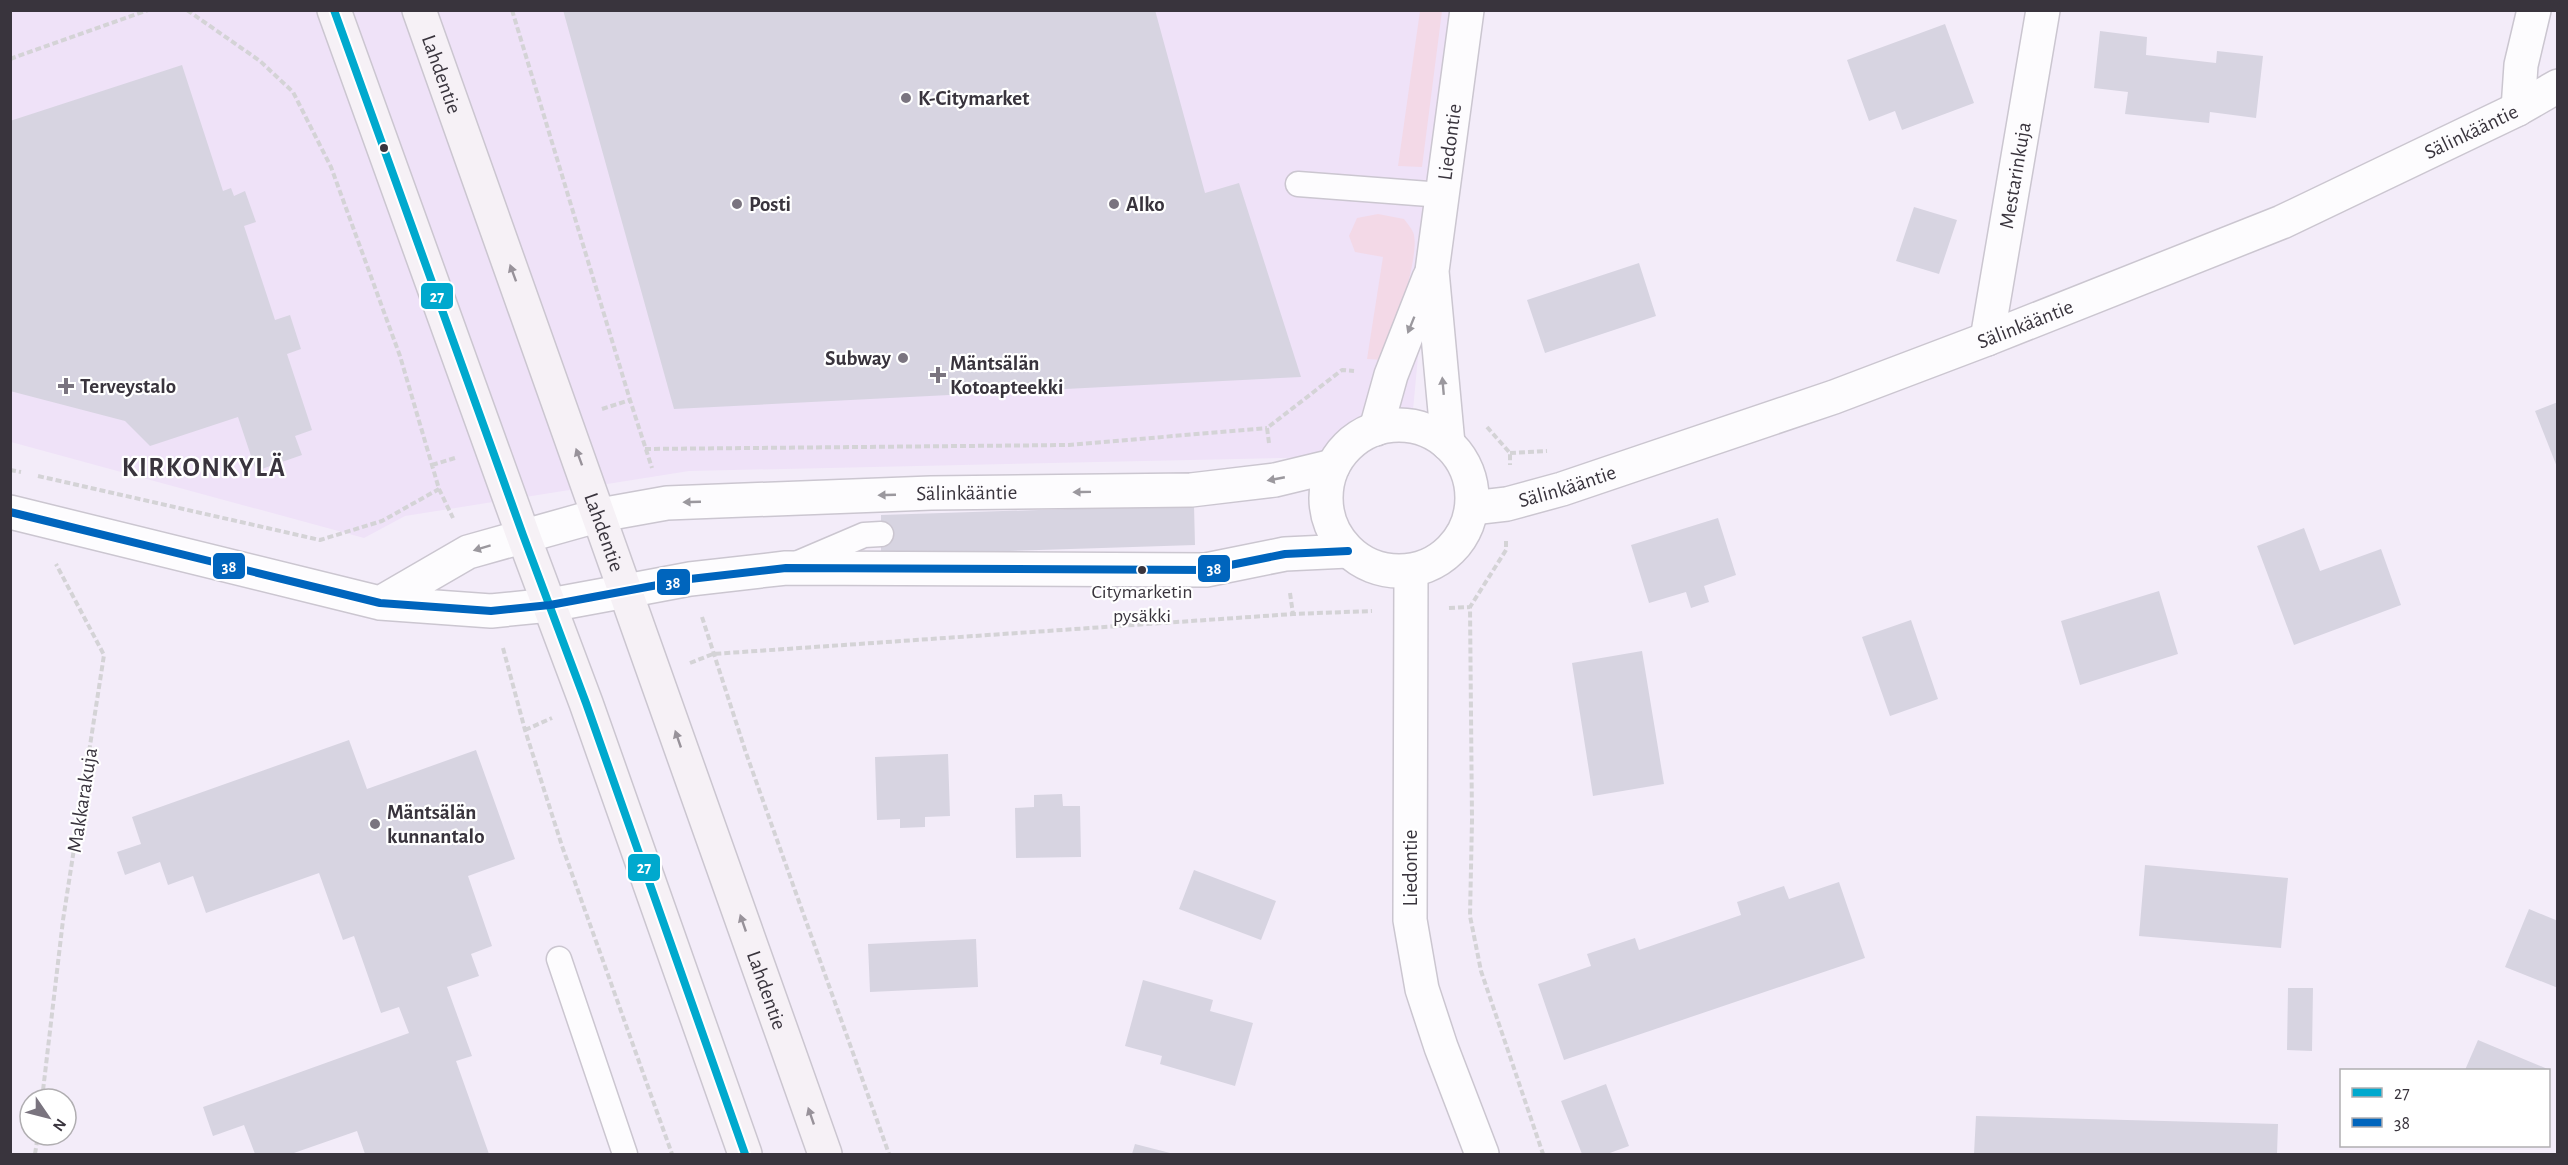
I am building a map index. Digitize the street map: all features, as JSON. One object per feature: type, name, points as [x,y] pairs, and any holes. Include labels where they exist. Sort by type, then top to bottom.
[{"type":"main road","points":[[334,10],[523,536],[586,703],[745,1155]]},
{"type":"main road","name":"Lahdentie","points":[[419,10],[600,515],[825,1155]]},
{"type":"street","name":"Liedontie","points":[[1448,444],[1432,271],[1467,10]]},
{"type":"street","name":"Mestarinkuja","points":[[1987,339],[2043,10]]},
{"type":"street","points":[[2518,109],[2521,65],[2534,10]]},
{"type":"street","name":"Sälinkääntie","points":[[1472,508],[1507,504],[1562,489],[1834,398],[1987,339],[2282,222],[2518,109],[2558,86]]},
{"type":"street","name":"Liedontie","points":[[1376,429],[1391,375],[1432,271]]},
{"type":"street","points":[[1395,425],[1414,426],[1432,433],[1448,444],[1463,462],[1471,484],[1472,508],[1467,526],[1457,543],[1444,556],[1411,571],[1388,571],[1367,564],[1348,551],[1335,533],[1327,511],[1327,488],[1333,466],[1344,450],[1359,437],[1376,429],[1395,425]]},
{"type":"street","name":"Sälinkääntie","points":[[380,603],[468,552],[600,515],[667,503],[932,493],[1191,490],[1275,480],[1333,466]]},
{"type":"street","points":[[21,515],[380,603],[491,611],[550,605],[690,579],[786,568],[1206,570],[1285,554],[1348,551]]},
{"type":"street","name":"Liedontie","points":[[1411,571],[1410,920],[1422,989],[1441,1047],[1482,1155]]},
{"type":"lane","points":[[1298,184],[1442,195]]},
{"type":"lane","points":[[786,568],[864,535],[881,534]]},
{"type":"lane","points":[[559,959],[625,1155]]},
{"type":"path","points":[[10,59],[148,10]]},
{"type":"path","points":[[1483,419],[1491,433],[1510,453],[1506,550],[1470,607],[1472,820],[1470,916],[1480,971],[1543,1155]]},
{"type":"path","points":[[645,449],[1069,446],[1267,428]]},
{"type":"path","points":[[10,470],[22,472]]},
{"type":"path","points":[[33,475],[320,540],[382,521],[439,489]]},
{"type":"path","name":"Makkarakuja","points":[[21,515],[104,655],[63,920],[43,1087]]},
{"type":"path","points":[[656,676],[714,654],[1293,614],[1470,607]]},
{"type":"path","points":[[525,730],[586,703]]},
{"type":"shaded area","points":[[10,11],[1472,11],[1427,260],[1413,410],[1355,427],[1324,457],[689,471],[405,516],[364,538],[11,442]]},
{"type":"shaded area","points":[[1420,11],[1442,11],[1422,167],[1398,166]]},
{"type":"shaded area","points":[[1378,214],[1404,219],[1413,233],[1415,247],[1409,279],[1384,360],[1367,359],[1383,257],[1355,252],[1349,236],[1357,218]]},
{"type":"building","points":[[563,10],[1155,10],[1205,193],[1239,183],[1301,377],[674,409]]},
{"type":"building","points":[[1945,24],[1974,103],[1902,130],[1895,111],[1869,121],[1847,60]]},
{"type":"building","points":[[2100,31],[2147,37],[2146,55],[2216,63],[2217,51],[2263,56],[2256,118],[2210,112],[2209,123],[2125,114],[2128,92],[2094,88]]},
{"type":"building","points":[[182,65],[223,191],[231,188],[234,196],[245,191],[256,222],[244,226],[275,320],[290,315],[301,349],[287,354],[312,430],[295,436],[302,455],[256,471],[238,417],[150,446],[125,421],[10,391],[10,121]]},
{"type":"building","points":[[1914,207],[1957,220],[1939,274],[1896,261]]},
{"type":"building","points":[[1639,263],[1656,316],[1545,353],[1527,300]]},
{"type":"building","points":[[2558,402],[2558,467],[2557,467],[2535,411]]},
{"type":"building","points":[[1194,505],[1195,545],[881,555],[881,515]]},
{"type":"building","points":[[1718,518],[1736,575],[1704,586],[1709,602],[1691,608],[1686,592],[1649,603],[1631,545]]},
{"type":"building","points":[[2304,528],[2320,571],[2381,549],[2401,605],[2294,645],[2257,546]]},
{"type":"building","points":[[2159,591],[2178,654],[2080,685],[2061,621]]},
{"type":"building","points":[[1911,620],[1938,699],[1890,716],[1862,637]]},
{"type":"building","points":[[1642,651],[1664,784],[1593,796],[1572,663]]},
{"type":"building","points":[[349,740],[367,789],[476,750],[515,859],[468,876],[492,946],[471,954],[479,976],[447,987],[472,1056],[456,1061],[489,1154],[365,1154],[357,1131],[291,1154],[255,1154],[244,1125],[213,1136],[203,1107],[409,1033],[399,1007],[381,1013],[354,936],[343,940],[319,873],[206,913],[193,876],[168,885],[160,862],[125,875],[117,852],[141,844],[132,817]]},
{"type":"building","points":[[948,754],[950,816],[925,817],[925,827],[900,828],[900,819],[877,820],[875,757]]},
{"type":"building","points":[[1062,794],[1063,806],[1080,806],[1081,857],[1016,858],[1015,808],[1034,807],[1034,795]]},
{"type":"building","points":[[2145,865],[2288,878],[2281,948],[2139,936]]},
{"type":"building","points":[[1194,870],[1276,901],[1261,940],[1179,909]]},
{"type":"building","points":[[1839,882],[1865,958],[1564,1060],[1538,984],[1591,966],[1587,954],[1635,938],[1639,950],[1741,915],[1737,902],[1784,886],[1789,899]]},
{"type":"building","points":[[2529,909],[2558,921],[2558,988],[2505,967]]},
{"type":"building","points":[[976,939],[978,987],[870,992],[868,944]]},
{"type":"building","points":[[1143,980],[1213,1000],[1210,1011],[1253,1023],[1235,1086],[1160,1064],[1162,1056],[1125,1046]]},
{"type":"building","points":[[2288,988],[2313,988],[2312,1051],[2287,1050]]},
{"type":"building","points":[[2478,1040],[2548,1069],[2465,1069]]},
{"type":"building","points":[[1606,1084],[1629,1146],[1607,1154],[1582,1154],[1561,1101]]},
{"type":"building","points":[[1976,1116],[2278,1124],[2277,1154],[1974,1154]]},
{"type":"building","points":[[1135,1144],[1174,1154],[1132,1154]]},
{"type":"transit line","name":"27","points":[[334,10],[586,703],[745,1154]]},
{"type":"transit line","name":"38","points":[[10,512],[380,603],[491,611],[550,605],[690,579],[786,568],[1206,570],[1285,554],[1348,551]]},
{"type":"place","name":"K-Citymarket","points":[[906,98]]},
{"type":"place","name":"Posti","points":[[737,204]]},
{"type":"place","name":"Alko","points":[[1114,204]]},
{"type":"place","name":"Subway","points":[[903,358]]},
{"type":"place","name":"Mäntsälän Kotoapteekki","points":[[938,375]]},
{"type":"place","name":"Terveystalo","points":[[66,386]]},
{"type":"place","name":"Citymarketin pysäkki","points":[[1142,570]]},
{"type":"place","name":"Mäntsälän kunnantalo","points":[[375,824]]},
{"type":"district","name":"KIRKONKYLÄ","points":[[204,467]]}]
